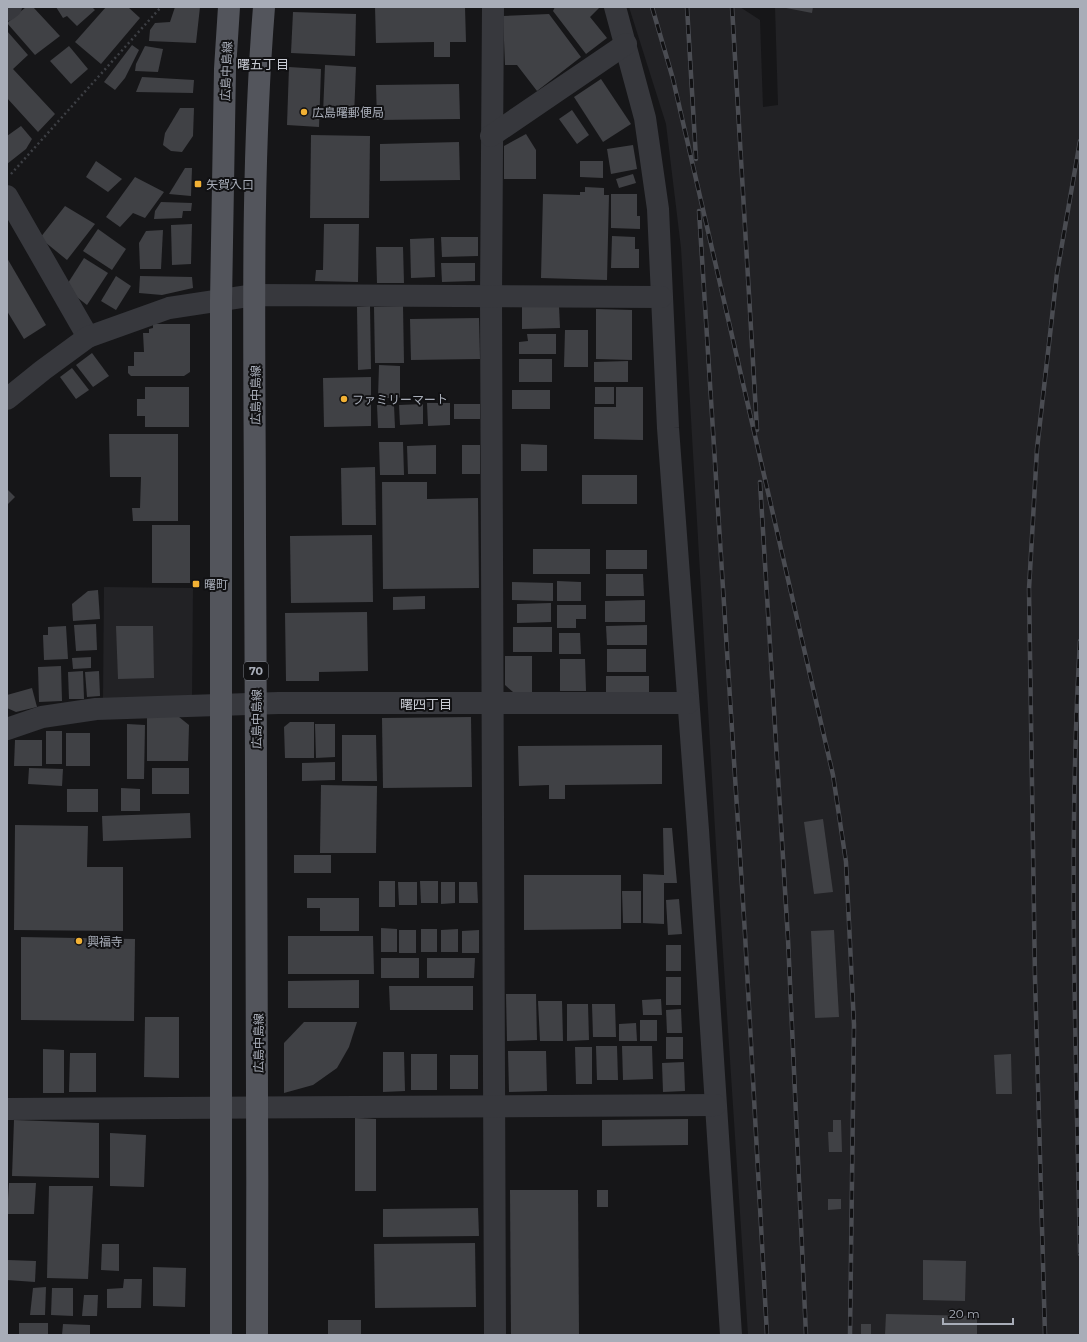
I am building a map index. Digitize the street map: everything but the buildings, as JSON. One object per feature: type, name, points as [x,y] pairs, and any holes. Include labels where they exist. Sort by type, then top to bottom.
[{"type":"main road","name":"広島中島線","points":[[221,1335],[220,301],[225,69],[229,7]]},
{"type":"main road","name":"広島中島線","points":[[257,1335],[258,1109],[255,295],[259,70],[264,7]]},
{"type":"street","points":[[7,10],[11,7]]},
{"type":"street","points":[[493,7],[491,297],[495,1335]]},
{"type":"street","points":[[615,7],[645,118],[656,194],[668,428],[731,1335]]},
{"type":"street","points":[[491,136],[626,44]]},
{"type":"street","points":[[7,196],[88,337]]},
{"type":"street","points":[[7,399],[88,337],[169,308],[255,295],[661,297]]},
{"type":"street","points":[[7,729],[42,717],[96,709],[256,704],[688,703]]},
{"type":"street","points":[[7,1109],[258,1109],[715,1105]]},
{"type":"path","points":[[7,179],[161,7]]},
{"type":"shaded area","points":[[629,7],[740,7],[760,20],[763,107],[778,105],[775,7],[1080,7],[1080,1335],[748,1335],[716,846],[681,248],[666,124]]},
{"type":"shaded area","points":[[104,587],[193,588],[192,700],[103,699]]},
{"type":"railway","points":[[652,7],[673,79],[833,775],[846,862],[854,1025],[850,1335]]},
{"type":"railway","points":[[687,7],[696,159]]},
{"type":"railway","points":[[732,7],[757,430]]},
{"type":"railway","points":[[1045,1335],[1035,978],[1029,589],[1037,449],[1057,273],[1080,141]]},
{"type":"railway","points":[[699,211],[745,934],[767,1335]]},
{"type":"railway","points":[[760,482],[788,939],[806,1335]]},
{"type":"railway","points":[[1080,641],[1074,794],[1074,948],[1080,1254]]},
{"type":"place","name":"広島曙郵便局","points":[[304,112]]},
{"type":"place","name":"矢賀入口","points":[[198,184]]},
{"type":"place","name":"ファミリーマート","points":[[344,399]]},
{"type":"place","name":"曙町","points":[[196,584]]},
{"type":"place","name":"興福寺","points":[[79,941]]},
{"type":"district","name":"曙五丁目","points":[[263,64]]},
{"type":"district","name":"曙四丁目","points":[[426,704]]}]
